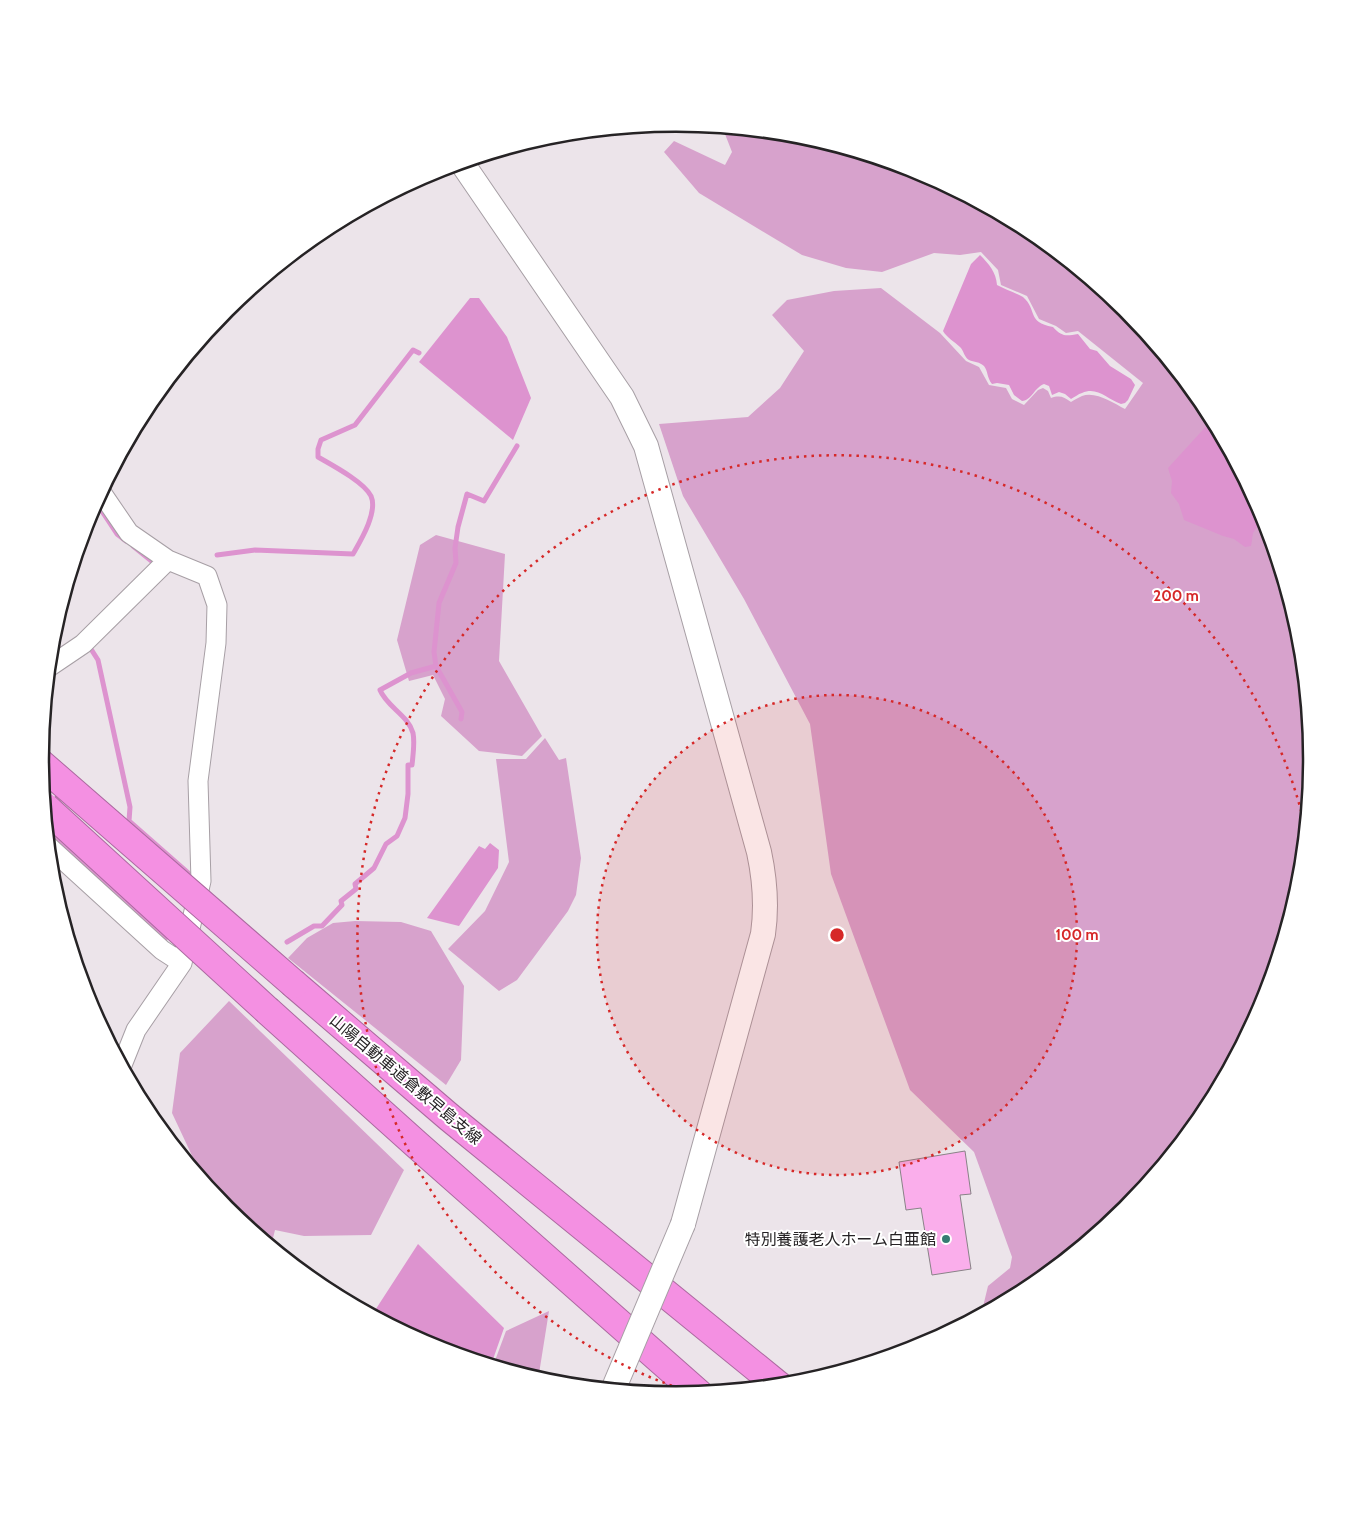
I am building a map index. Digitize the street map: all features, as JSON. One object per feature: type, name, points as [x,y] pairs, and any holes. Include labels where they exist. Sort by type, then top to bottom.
[{"type":"highway","name":"山陽自動車道倉敷早島支線","points":[[49,771],[456,1123],[772,1380]]},
{"type":"highway","points":[[51,813],[416,1144],[692,1387]]},
{"type":"street","points":[[466,169],[622,397],[646,446],[764,874],[766,896],[764,934],[683,1224],[616,1384]]},
{"type":"street","points":[[106,499],[129,533],[168,560],[207,576],[217,606],[216,643],[198,781],[201,881],[182,963],[136,1030],[125,1058]]},
{"type":"street","points":[[57,662],[83,644],[168,560]]},
{"type":"street","points":[[56,853],[162,950],[182,963]]},
{"type":"shaded area","points":[[725,134],[799,144],[839,153],[878,165],[954,196],[990,216],[1059,261],[1120,316],[1175,377],[1220,446],[1240,482],[1271,558],[1283,597],[1292,637],[1303,718],[1303,801],[1299,841],[1283,922],[1271,961],[1240,1037],[1220,1073],[1175,1142],[1120,1203],[1059,1258],[983,1307],[988,1286],[1010,1268],[1012,1257],[974,1152],[910,1090],[831,874],[810,724],[744,599],[683,496],[659,424],[748,417],[780,388],[804,351],[772,315],[787,300],[834,291],[881,288],[940,333],[966,361],[979,367],[989,385],[1006,388],[1012,399],[1024,405],[1038,390],[1043,388],[1048,391],[1051,398],[1062,397],[1071,402],[1082,396],[1093,395],[1104,398],[1125,409],[1143,383],[1078,331],[1066,333],[1056,326],[1039,319],[1027,296],[1001,285],[998,270],[981,252],[960,255],[934,253],[882,272],[846,268],[802,255],[699,193],[664,152],[674,141],[725,165],[732,152]]},
{"type":"shaded area","points":[[980,255],[992,268],[997,285],[1023,297],[1039,322],[1053,327],[1064,335],[1078,334],[1090,349],[1097,351],[1110,366],[1131,379],[1135,385],[1125,403],[1121,404],[1092,391],[1081,393],[1071,399],[1059,392],[1052,395],[1049,386],[1044,384],[1022,401],[1014,395],[1009,385],[992,384],[984,366],[967,359],[960,347],[943,331],[971,264]]},
{"type":"shaded area","points":[[470,298],[479,298],[507,337],[531,398],[513,440],[419,362]]},
{"type":"shaded area","points":[[1207,425],[1240,482],[1258,525],[1253,533],[1251,546],[1245,547],[1234,539],[1184,520],[1179,504],[1171,493],[1172,481],[1168,468]]},
{"type":"shaded area","points":[[436,535],[505,554],[499,661],[542,736],[522,756],[479,751],[441,716],[445,699],[433,675],[409,681],[397,640],[420,545]]},
{"type":"shaded area","points":[[545,738],[559,760],[566,758],[581,858],[576,895],[568,911],[517,980],[499,991],[448,949],[485,911],[509,862],[496,759],[526,759]]},
{"type":"shaded area","points":[[490,843],[499,850],[498,868],[459,926],[427,918],[479,846],[485,849]]},
{"type":"shaded area","points":[[355,921],[401,922],[431,931],[464,986],[461,1060],[446,1085],[288,958],[307,938],[333,923]]},
{"type":"shaded area","points":[[229,1001],[404,1170],[371,1235],[304,1236],[275,1230],[273,1239],[233,1203],[195,1161],[172,1113],[180,1053]]},
{"type":"shaded area","points":[[418,1244],[504,1328],[493,1360],[436,1339],[399,1323],[375,1310]]},
{"type":"shaded area","points":[[549,1311],[539,1372],[495,1360],[506,1331]]},
{"type":"building","name":"特別養護老人ホーム白亜館","points":[[965,1151],[971,1194],[960,1195],[971,1269],[932,1275],[921,1208],[906,1210],[899,1162]]},
{"type":"waterway","points":[[217,555],[255,550],[353,554],[370,518],[373,503],[371,496],[362,485],[318,457],[318,449],[321,440],[355,425],[413,350],[419,353]]},
{"type":"waterway","points":[[461,719],[462,712],[436,666],[434,652],[439,603],[456,563],[455,548],[458,527],[467,494],[484,501],[517,446]]},
{"type":"waterway","points":[[101,510],[117,534],[126,541]]},
{"type":"waterway","points":[[133,546],[154,563]]},
{"type":"waterway","points":[[89,646],[98,660],[130,807],[129,821],[195,879]]},
{"type":"waterway","points":[[59,649],[63,648]]},
{"type":"waterway","points":[[287,942],[314,926],[322,926],[342,905],[341,901],[356,889],[355,884],[374,868],[386,844],[397,836],[405,818],[408,794],[408,765],[412,765],[414,737],[407,721],[387,701],[380,690],[411,673],[436,666]]},
{"type":"waterway","points":[[54,837],[165,939]]},
{"type":"place","name":"特別養護老人ホーム白亜館","points":[[946,1239]]}]
